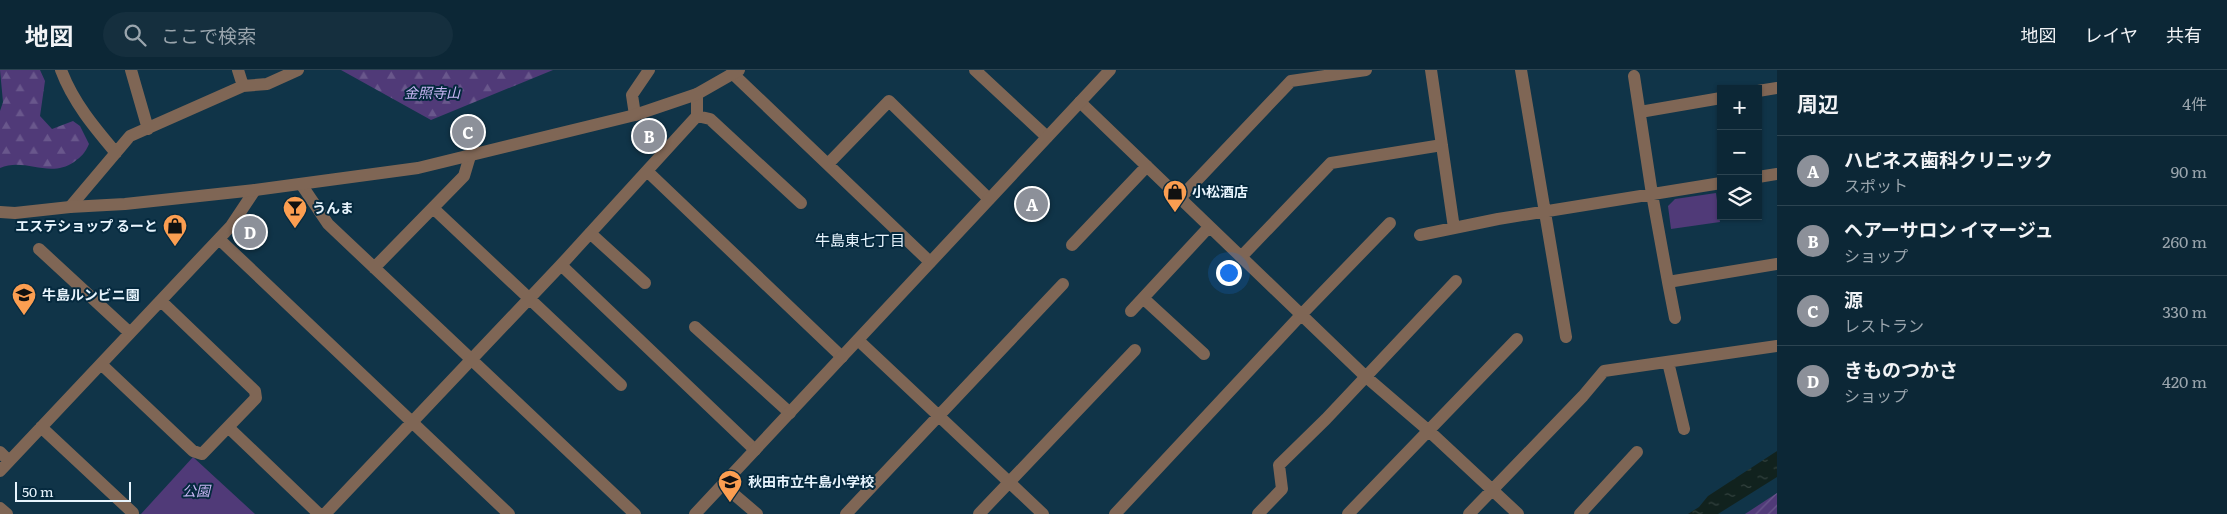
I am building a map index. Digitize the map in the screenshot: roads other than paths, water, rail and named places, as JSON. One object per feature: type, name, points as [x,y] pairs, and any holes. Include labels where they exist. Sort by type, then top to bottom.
[{"type":"street","points":[[61,70],[66,84],[88,121],[116,153]]},
{"type":"street","points":[[130,70],[148,129]]},
{"type":"street","points":[[238,70],[243,86]]},
{"type":"street","points":[[70,207],[130,136],[243,86],[267,84],[298,70]]},
{"type":"street","points":[[635,115],[632,95],[649,70]]},
{"type":"street","points":[[974,70],[1048,137]]},
{"type":"street","points":[[1180,198],[1291,81],[1366,70]]},
{"type":"street","points":[[1431,70],[1454,228]]},
{"type":"street","points":[[1521,70],[1566,337]]},
{"type":"street","points":[[695,514],[1048,137],[1106,71]]},
{"type":"street","points":[[0,212],[15,213],[125,204],[255,190],[418,168],[635,115],[696,94],[735,72],[930,262]]},
{"type":"street","points":[[1634,76],[1652,194],[1675,318]]},
{"type":"street","points":[[1762,90],[1777,88]]},
{"type":"street","points":[[325,514],[561,265],[697,116],[696,94]]},
{"type":"street","points":[[1640,112],[1717,99]]},
{"type":"street","points":[[828,164],[889,102],[989,199]]},
{"type":"street","points":[[1080,102],[1364,376],[1430,431],[1518,514]]},
{"type":"street","points":[[697,116],[710,119],[801,203]]},
{"type":"street","points":[[1240,257],[1331,163],[1442,145]]},
{"type":"street","points":[[374,268],[464,176],[470,156]]},
{"type":"street","points":[[1072,245],[1146,166]]},
{"type":"street","points":[[647,171],[842,357]]},
{"type":"street","points":[[1762,176],[1777,174]]},
{"type":"street","points":[[301,184],[328,224],[635,514]]},
{"type":"street","points":[[1420,235],[1544,211],[1717,184]]},
{"type":"street","points":[[0,471],[5,457],[41,427],[231,226],[255,190]]},
{"type":"street","points":[[433,208],[621,385]]},
{"type":"street","points":[[1116,514],[1301,315],[1390,223]]},
{"type":"street","points":[[1131,311],[1209,227]]},
{"type":"street","points":[[590,233],[644,283]]},
{"type":"street","points":[[220,238],[509,514]]},
{"type":"street","points":[[39,249],[130,333]]},
{"type":"street","points":[[1668,282],[1777,264]]},
{"type":"street","points":[[561,265],[755,450]]},
{"type":"street","points":[[1258,514],[1282,489],[1279,465],[1326,419],[1364,376],[1456,281]]},
{"type":"street","points":[[846,514],[1063,284]]},
{"type":"street","points":[[1143,298],[1204,354]]},
{"type":"street","points":[[100,364],[193,451],[202,454],[229,428],[256,398],[256,391],[161,301]]},
{"type":"street","points":[[695,327],[790,413]]},
{"type":"street","points":[[1348,514],[1517,339]]},
{"type":"street","points":[[858,340],[940,415],[1043,514]]},
{"type":"street","points":[[1469,514],[1583,396],[1604,371],[1777,346]]},
{"type":"street","points":[[979,514],[1135,350]]},
{"type":"street","points":[[1668,362],[1684,429]]},
{"type":"street","points":[[41,427],[133,513]]},
{"type":"street","points":[[229,428],[319,514]]},
{"type":"street","points":[[1580,514],[1637,452]]},
{"type":"street","points":[[723,485],[757,514]]},
{"type":"street","points":[[0,508],[7,514]]},
{"type":"water","points":[[1777,451],[1777,477],[1718,514],[1688,514],[1699,507],[1708,496]]},
{"type":"place","name":"源","points":[[468,132]]},
{"type":"place","name":"ヘアーサロン イマージュ","points":[[649,136]]},
{"type":"place","name":"ハピネス歯科クリニック","points":[[1032,204]]},
{"type":"place","name":"小松酒店","points":[[1175,213]]},
{"type":"place","name":"うんま","points":[[295,229]]},
{"type":"place","name":"きものつかさ","points":[[250,232]]},
{"type":"place","name":"エステショップ るーと","points":[[175,247]]},
{"type":"place","name":"牛島ルンビニ園","points":[[24,316]]},
{"type":"place","name":"秋田市立牛島小学校","points":[[730,503]]},
{"type":"district","name":"牛島東七丁目","points":[[860,241]]},
{"type":"park label","name":"金照寺山","points":[[432,93]]},
{"type":"park label","name":"公園","points":[[196,491]]}]
